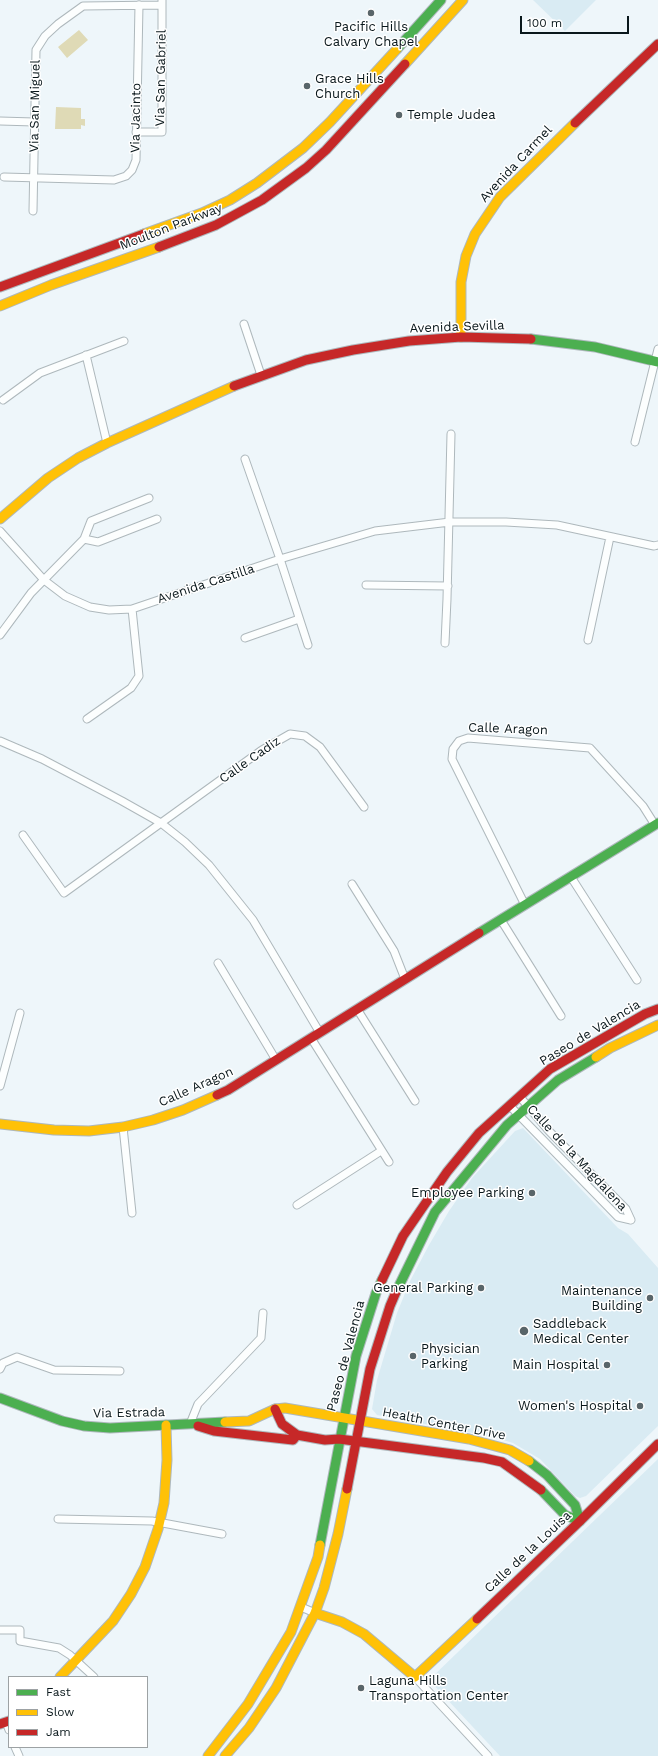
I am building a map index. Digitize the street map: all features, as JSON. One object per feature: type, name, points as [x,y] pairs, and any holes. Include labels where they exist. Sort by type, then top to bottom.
[{"type":"street","name":"Moulton Parkway","points":[[0,287],[48,268],[173,225],[237,196],[281,167],[330,122],[440,0]]},
{"type":"street","name":"Moulton Parkway","points":[[0,306],[51,285],[192,235],[216,225],[262,200],[300,172],[326,150],[463,0]]},
{"type":"street","name":"Via San Miguel","points":[[32,211],[36,50],[45,36],[58,24],[83,6],[162,3]]},
{"type":"street","name":"Via San Gabriel","points":[[136,132],[162,132],[162,3]]},
{"type":"street","name":"Via Jacinto","points":[[4,177],[107,180],[123,178],[130,172],[135,163],[139,5]]},
{"type":"street","name":"Avenida Carmel","points":[[461,337],[461,282],[466,256],[475,234],[486,215],[500,197],[565,132],[658,44]]},
{"type":"street","points":[[393,52],[407,60]]},
{"type":"street","points":[[0,121],[34,122]]},
{"type":"street","points":[[244,324],[261,375]]},
{"type":"street","name":"Avenida Sevilla","points":[[0,519],[48,478],[78,458],[107,443],[261,375],[306,360],[353,350],[409,341],[461,337],[505,337],[556,341],[595,347],[657,361]]},
{"type":"street","points":[[3,400],[40,373],[124,341]]},
{"type":"street","points":[[635,442],[657,361],[658,349]]},
{"type":"street","points":[[86,355],[107,443]]},
{"type":"street","points":[[445,643],[450,522],[451,434]]},
{"type":"street","points":[[245,459],[308,645]]},
{"type":"street","points":[[0,635],[31,593],[84,539],[91,521],[149,498]]},
{"type":"street","points":[[84,539],[98,542],[157,519]]},
{"type":"street","name":"Avenida Castilla","points":[[0,531],[44,580],[65,596],[90,607],[109,610],[132,609],[280,559],[375,531],[450,522],[506,522],[557,525],[654,546],[658,545]]},
{"type":"street","points":[[588,640],[610,537]]},
{"type":"street","points":[[366,585],[448,586]]},
{"type":"street","points":[[87,719],[131,688],[139,676],[132,609]]},
{"type":"street","points":[[245,638],[299,619]]},
{"type":"street","name":"Calle Cadiz","points":[[23,836],[64,893],[262,750],[290,734],[305,736],[320,747],[364,807]]},
{"type":"street","name":"Calle Aragon","points":[[0,1124],[54,1130],[89,1131],[123,1127],[183,1110],[228,1090],[657,824],[643,806],[590,748],[468,738],[459,741],[453,749],[452,759],[525,905]]},
{"type":"street","points":[[0,741],[42,759],[160,823],[185,842],[233,893],[254,920],[320,1033]]},
{"type":"street","points":[[570,877],[637,980]]},
{"type":"street","points":[[352,884],[394,950],[405,979]]},
{"type":"street","points":[[501,920],[561,1016]]},
{"type":"street","points":[[218,963],[276,1060]]},
{"type":"street","points":[[357,1009],[415,1101]]},
{"type":"street","name":"Paseo de Valencia","points":[[208,1756],[248,1704],[291,1632],[301,1607],[318,1557],[339,1439],[356,1356],[376,1293],[403,1236],[431,1195],[479,1133],[550,1069],[645,1014],[658,1009]]},
{"type":"street","points":[[0,1086],[20,1013]]},
{"type":"street","name":"Paseo de Valencia","points":[[225,1756],[249,1728],[276,1688],[302,1642],[315,1613],[324,1588],[338,1534],[370,1369],[390,1306],[436,1212],[507,1125],[558,1080],[610,1048],[658,1026]]},
{"type":"street","points":[[311,1038],[389,1162]]},
{"type":"street","name":"Calle de la Magdalena","points":[[510,1106],[618,1217],[631,1220],[626,1209],[549,1131],[520,1097]]},
{"type":"street","points":[[123,1127],[132,1213]]},
{"type":"street","points":[[297,1205],[382,1151]]},
{"type":"street","points":[[190,1424],[198,1404],[261,1338],[263,1313]]},
{"type":"street","points":[[0,1369],[3,1363],[17,1357],[54,1370],[120,1371]]},
{"type":"street","name":"Via Estrada","points":[[0,1398],[62,1420],[84,1426],[110,1428],[249,1421],[275,1409],[285,1408],[343,1419]]},
{"type":"street","points":[[275,1409],[282,1424],[297,1435]]},
{"type":"street","name":"Health Center Drive","points":[[343,1419],[468,1439],[510,1450],[529,1461],[547,1475],[575,1505],[580,1521]]},
{"type":"street","name":"Via Estrada","points":[[190,1424],[214,1431],[293,1440],[297,1435],[325,1440],[339,1439]]},
{"type":"street","points":[[61,1676],[113,1621],[131,1594],[145,1567],[160,1522],[167,1482],[166,1425]]},
{"type":"street","name":"Health Center Drive","points":[[339,1439],[484,1458],[502,1462],[538,1486],[565,1515],[580,1521]]},
{"type":"street","name":"Calle de la Louisa","points":[[415,1677],[580,1521],[658,1444]]},
{"type":"street","points":[[58,1519],[160,1522],[222,1534]]},
{"type":"street","points":[[301,1607],[342,1622],[364,1634],[415,1677],[488,1756]]},
{"type":"street","points":[[0,1630],[20,1630],[20,1641],[59,1648],[93,1676]]},
{"type":"shaded area","points":[[533,0],[596,0],[565,31]]},
{"type":"shaded area","points":[[79,30],[88,40],[67,58],[58,47]]},
{"type":"shaded area","points":[[56,107],[81,108],[81,119],[85,119],[85,126],[81,125],[81,129],[55,129]]},
{"type":"shaded area","name":"Saddleback Medical Center","points":[[523,1128],[618,1228],[628,1234],[658,1268],[658,1426],[586,1496],[580,1498],[575,1496],[540,1459],[513,1443],[494,1437],[377,1415],[372,1409],[377,1380],[397,1313],[410,1281],[429,1245],[449,1211],[472,1178],[515,1131]]},
{"type":"shaded area","points":[[658,1459],[658,1756],[500,1756],[429,1680]]},
{"type":"traffic: fast","points":[[397,49],[441,0]]},
{"type":"traffic: fast","points":[[531,339],[595,347],[658,362]]},
{"type":"traffic: fast","points":[[479,933],[658,823]]},
{"type":"traffic: fast","points":[[396,1292],[435,1212],[507,1125],[558,1080],[596,1057]]},
{"type":"traffic: fast","points":[[320,1545],[356,1356],[376,1293],[382,1280]]},
{"type":"traffic: fast","points":[[0,1398],[62,1421],[84,1426],[110,1428],[225,1422]]},
{"type":"traffic: fast","points":[[529,1461],[547,1475],[575,1505],[580,1521]]},
{"type":"traffic: fast","points":[[541,1490],[565,1515],[580,1521]]},
{"type":"traffic: slow","points":[[405,64],[463,0]]},
{"type":"traffic: slow","points":[[144,234],[202,213],[230,200],[257,183],[303,148],[330,122],[397,49]]},
{"type":"traffic: slow","points":[[461,337],[461,282],[466,256],[475,234],[500,197],[575,123]]},
{"type":"traffic: slow","points":[[0,306],[51,285],[159,247]]},
{"type":"traffic: slow","points":[[0,519],[48,478],[78,458],[107,443],[234,386]]},
{"type":"traffic: slow","points":[[596,1057],[610,1048],[658,1025]]},
{"type":"traffic: slow","points":[[0,1124],[54,1130],[89,1131],[123,1127],[153,1120],[183,1110],[217,1095]]},
{"type":"traffic: slow","points":[[225,1422],[249,1421],[275,1409],[285,1408],[469,1439],[510,1450],[529,1461]]},
{"type":"traffic: slow","points":[[61,1676],[113,1621],[131,1594],[145,1567],[158,1529],[164,1503],[167,1460],[166,1425]]},
{"type":"traffic: slow","points":[[225,1756],[249,1728],[276,1688],[315,1613],[324,1588],[338,1534],[347,1489]]},
{"type":"traffic: slow","points":[[208,1756],[248,1704],[291,1632],[318,1557],[320,1545]]},
{"type":"traffic: slow","points":[[315,1613],[342,1622],[364,1634],[415,1677],[477,1619]]},
{"type":"traffic: jam","points":[[575,123],[658,44]]},
{"type":"traffic: jam","points":[[159,247],[216,225],[262,200],[306,168],[326,150],[405,64]]},
{"type":"traffic: jam","points":[[0,287],[144,234]]},
{"type":"traffic: jam","points":[[234,386],[306,360],[353,350],[409,341],[461,337],[531,339]]},
{"type":"traffic: jam","points":[[217,1095],[228,1090],[479,933]]},
{"type":"traffic: jam","points":[[382,1280],[403,1236],[447,1172],[479,1133],[550,1069],[645,1014],[658,1009]]},
{"type":"traffic: jam","points":[[347,1489],[370,1369],[390,1306],[396,1292]]},
{"type":"traffic: jam","points":[[275,1409],[282,1424],[297,1435],[325,1440],[339,1439],[484,1458],[502,1462],[541,1490]]},
{"type":"traffic: jam","points":[[198,1426],[214,1431],[293,1440],[297,1435]]},
{"type":"traffic: jam","points":[[477,1619],[658,1444]]},
{"type":"traffic: jam","points":[[0,1724],[8,1721]]},
{"type":"place","name":"Pacific Hills Calvary Chapel","points":[[371,13]]},
{"type":"place","name":"Grace Hills Church","points":[[307,86]]},
{"type":"place","name":"Temple Judea","points":[[399,115]]},
{"type":"place","name":"Employee Parking","points":[[532,1193]]},
{"type":"place","name":"General Parking","points":[[481,1288]]},
{"type":"place","name":"Maintenance Building","points":[[650,1298]]},
{"type":"place","name":"Saddleback Medical Center","points":[[524,1331]]},
{"type":"place","name":"Physician Parking","points":[[413,1356]]},
{"type":"place","name":"Main Hospital","points":[[607,1365]]},
{"type":"place","name":"Women's Hospital","points":[[640,1406]]},
{"type":"place","name":"Laguna Hills Transportation Center","points":[[361,1688]]}]
